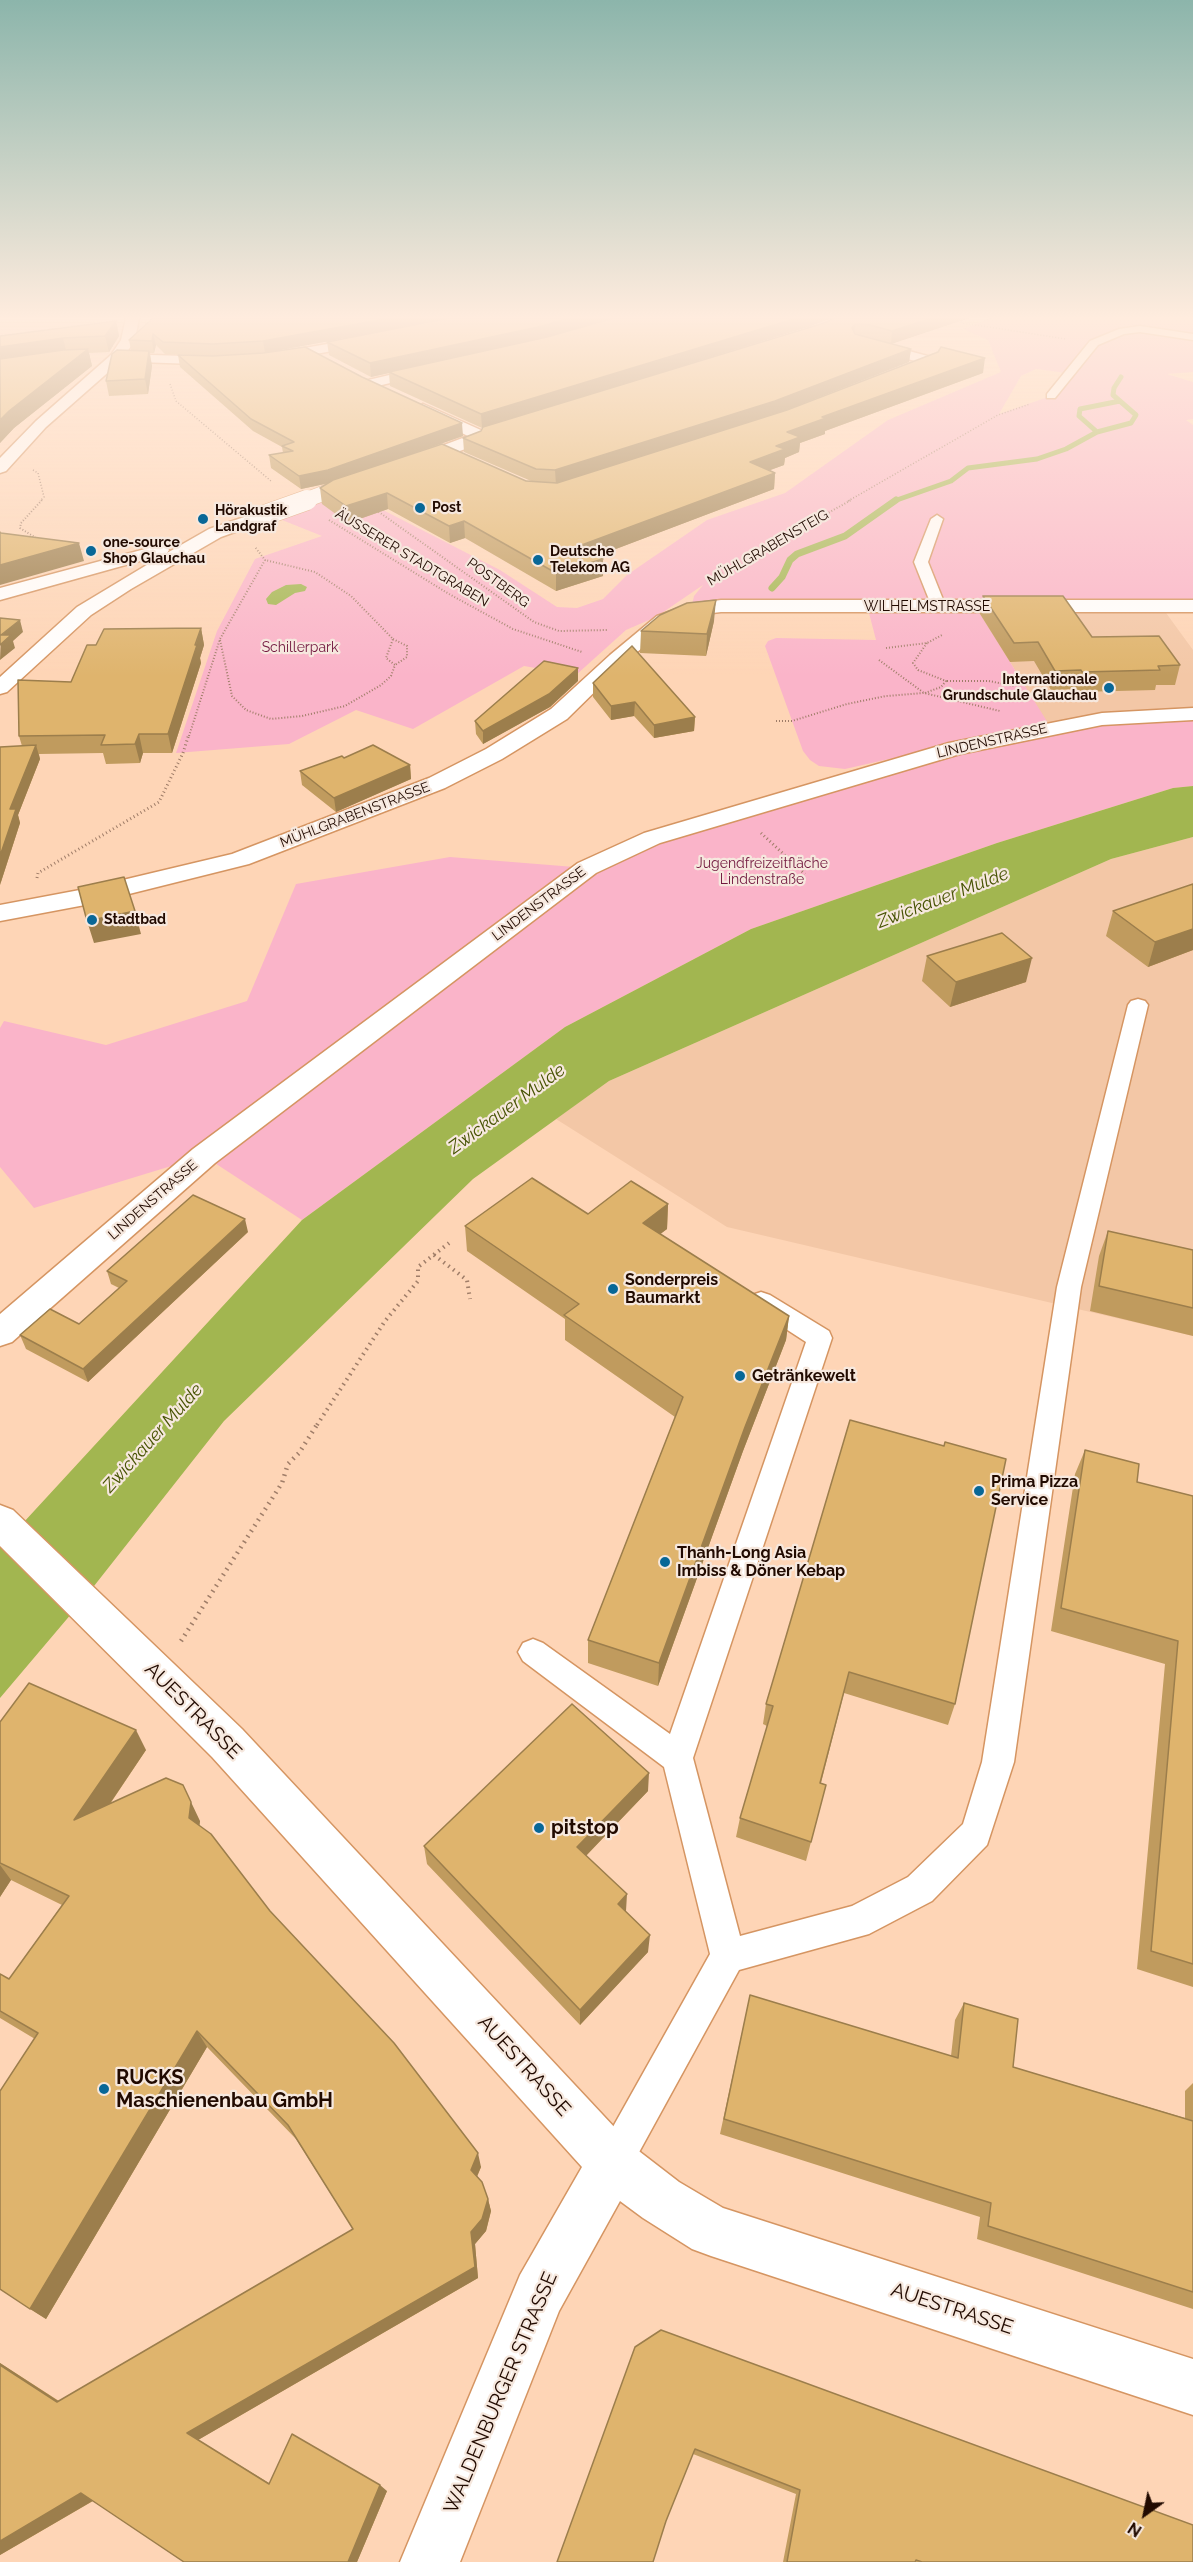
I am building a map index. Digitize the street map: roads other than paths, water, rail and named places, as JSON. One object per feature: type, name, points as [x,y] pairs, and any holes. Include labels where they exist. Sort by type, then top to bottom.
[{"type":"street","points":[[2,467],[29,438]]},
{"type":"street","points":[[389,470],[475,440],[476,438]]},
{"type":"street","points":[[443,451],[463,460]]},
{"type":"street","points":[[0,594],[215,533],[333,490]]},
{"type":"street","points":[[0,688],[84,612],[124,585],[215,533]]},
{"type":"street","name":"WILHELMSTRASSE","points":[[664,621],[691,610],[721,606],[1193,606]]},
{"type":"street","name":"MÜHLGRABENSTRASSE","points":[[0,913],[85,897],[240,858],[437,783],[494,754],[559,714],[617,659],[664,621]]},
{"type":"street","name":"LINDENSTRASSE","points":[[0,1333],[204,1156],[586,868],[652,838],[957,748],[1102,719],[1193,714]]},
{"type":"street","name":"AUESTRASSE","points":[[0,1521],[227,1743],[613,2163],[661,2200],[711,2230],[1193,2387]]},
{"type":"street","name":"WALDENBURGER STRASSE","points":[[430,2562],[538,2294],[613,2163]]},
{"type":"lane","points":[[937,519],[921,562],[939,607]]},
{"type":"lane","points":[[728,1956],[857,1922],[920,1889],[976,1834],[998,1762],[1070,1287],[1138,1005]]},
{"type":"lane","points":[[613,2163],[728,1956],[677,1758],[820,1338],[740,1287]]},
{"type":"lane","points":[[533,1652],[677,1758]]},
{"type":"water","points":[[301,584],[307,587],[305,591],[295,593],[276,605],[268,604],[266,599],[272,592],[286,585]]},
{"type":"water","name":"Zwickauer Mulde","points":[[1193,786],[1193,837],[1111,859],[609,1081],[473,1179],[224,1421],[83,1600],[0,1698],[0,1548],[302,1220],[565,1027],[751,929],[997,843],[1173,788]]},
{"type":"waterway","points":[[895,501],[951,481],[968,468],[1037,459],[1066,449],[1087,438]]},
{"type":"waterway","points":[[772,588],[782,577],[790,560],[797,554],[845,536],[895,501]]},
{"type":"place","name":"Post","points":[[420,508]]},
{"type":"place","name":"Hörakustik Landgraf","points":[[203,519]]},
{"type":"place","name":"one-source Shop Glauchau","points":[[91,551]]},
{"type":"place","name":"Deutsche Telekom AG","points":[[538,560]]},
{"type":"place","name":"Internationale Grundschule Glauchau","points":[[1109,688]]},
{"type":"place","name":"Stadtbad","points":[[92,920]]},
{"type":"place","name":"Sonderpreis Baumarkt","points":[[613,1289]]},
{"type":"place","name":"Getränkewelt","points":[[740,1376]]},
{"type":"place","name":"Prima Pizza Service","points":[[979,1491]]},
{"type":"place","name":"Thanh-Long Asia Imbiss & Döner Kebap","points":[[665,1562]]},
{"type":"place","name":"pitstop","points":[[539,1828]]},
{"type":"place","name":"RUCKS Maschienenbau GmbH","points":[[104,2089]]},
{"type":"park label","name":"Schillerpark","points":[[300,648]]},
{"type":"park label","name":"Jugendfreizeitfläche Lindenstraße","points":[[762,872]]}]
